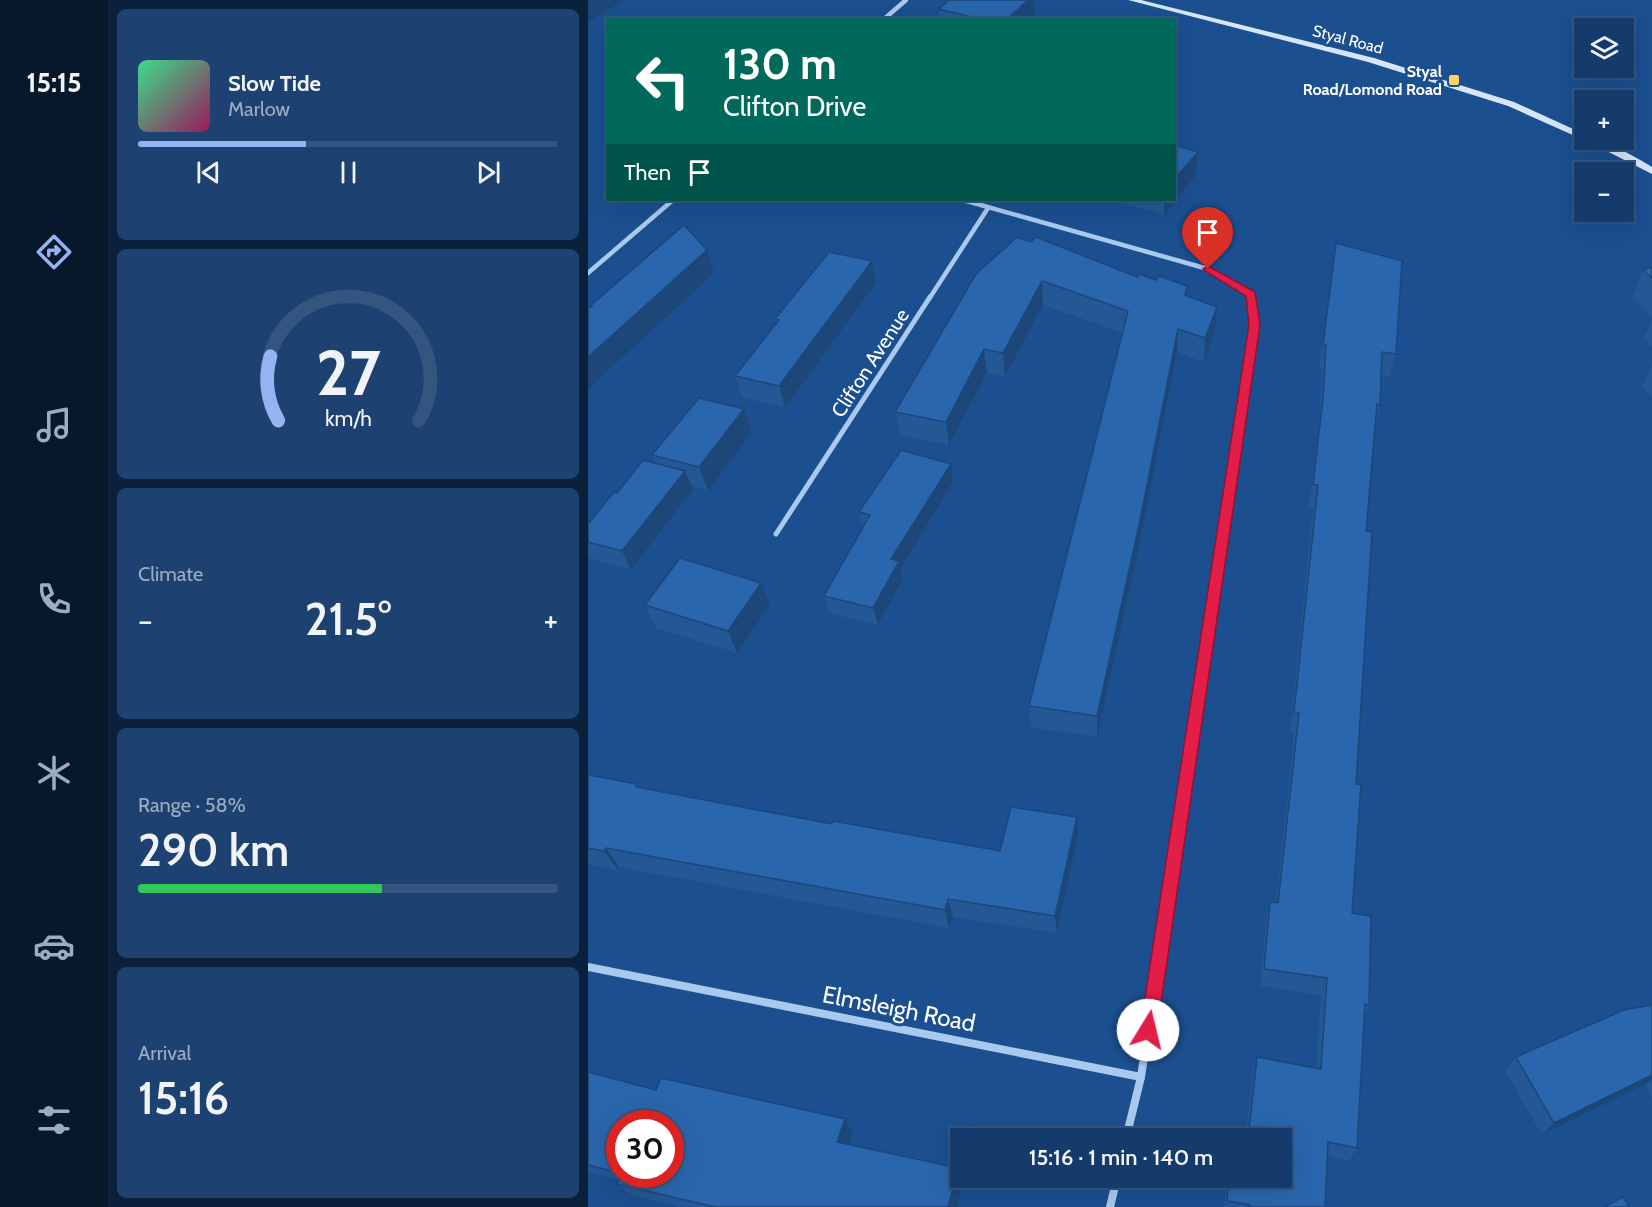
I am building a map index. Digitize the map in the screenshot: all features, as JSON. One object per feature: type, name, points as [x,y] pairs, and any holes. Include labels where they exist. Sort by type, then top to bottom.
[{"type":"main road","name":"Styal Road","points":[[1132,0],[1371,60],[1511,104],[1574,132]]},
{"type":"main road","points":[[1612,150],[1652,171]]},
{"type":"street","points":[[885,18],[906,0]]},
{"type":"street","points":[[588,273],[672,201]]},
{"type":"street","points":[[967,201],[1208,269],[1251,294],[1255,325],[1141,1077],[1128,1128]]},
{"type":"street","name":"Clifton Avenue","points":[[776,534],[988,207]]},
{"type":"street","name":"Elmsleigh Road","points":[[588,967],[1141,1077]]},
{"type":"street","points":[[1110,1207],[1115,1188]]},
{"type":"building","points":[[949,0],[1028,0],[1008,18],[976,18],[939,9]]},
{"type":"building","points":[[1176,146],[1198,152],[1176,177]]},
{"type":"building","points":[[684,225],[707,250],[588,357],[588,309],[592,306],[590,306]]},
{"type":"building","points":[[1017,237],[1031,242],[1036,237],[1137,277],[1139,274],[1156,280],[1159,276],[1187,286],[1185,295],[1217,307],[1205,338],[1178,329],[1139,525],[1097,716],[1029,706],[1128,311],[1042,281],[1003,353],[984,349],[946,422],[895,412],[976,274]]},
{"type":"building","points":[[1336,243],[1402,261],[1396,354],[1382,352],[1380,405],[1377,404],[1366,531],[1372,532],[1356,784],[1361,785],[1352,913],[1371,916],[1369,1005],[1365,1004],[1357,1148],[1328,1142],[1325,1207],[1250,1207],[1250,1205],[1227,1201],[1228,1188],[1292,1188],[1292,1128],[1249,1128],[1257,1057],[1321,1069],[1327,978],[1264,969],[1270,902],[1278,903],[1299,713],[1294,712],[1318,485],[1313,485],[1323,398],[1326,345],[1323,345]]},
{"type":"building","points":[[829,252],[872,261],[779,386],[735,376],[779,320],[775,319]]},
{"type":"building","points":[[1652,267],[1652,278],[1643,270]]},
{"type":"building","points":[[699,398],[744,409],[699,467],[652,455]]},
{"type":"building","points":[[901,450],[951,464],[891,559],[899,561],[873,608],[824,596],[870,515],[859,512]]},
{"type":"building","points":[[643,460],[685,471],[622,551],[588,542],[588,524]]},
{"type":"building","points":[[680,558],[761,583],[728,631],[645,605]]},
{"type":"building","points":[[588,775],[637,784],[636,787],[832,824],[833,821],[1000,851],[1011,807],[1077,817],[1055,916],[948,899],[945,910],[606,848],[604,851],[588,848]]},
{"type":"building","points":[[1652,1005],[1652,1075],[1554,1123],[1516,1057],[1624,1010]]},
{"type":"building","points":[[588,1072],[656,1090],[661,1078],[845,1119],[837,1142],[950,1166],[950,1188],[953,1188],[948,1207],[715,1207],[634,1188],[684,1188],[684,1110],[606,1110],[606,1170],[588,1165]]},
{"type":"building","points":[[1623,1197],[1629,1207],[1604,1207]]},
{"type":"place","name":"Styal Road/Lomond Road","points":[[1454,80]]},
{"type":"route","points":[[1148,1030],[1255,325],[1251,294],[1208,269]]}]
